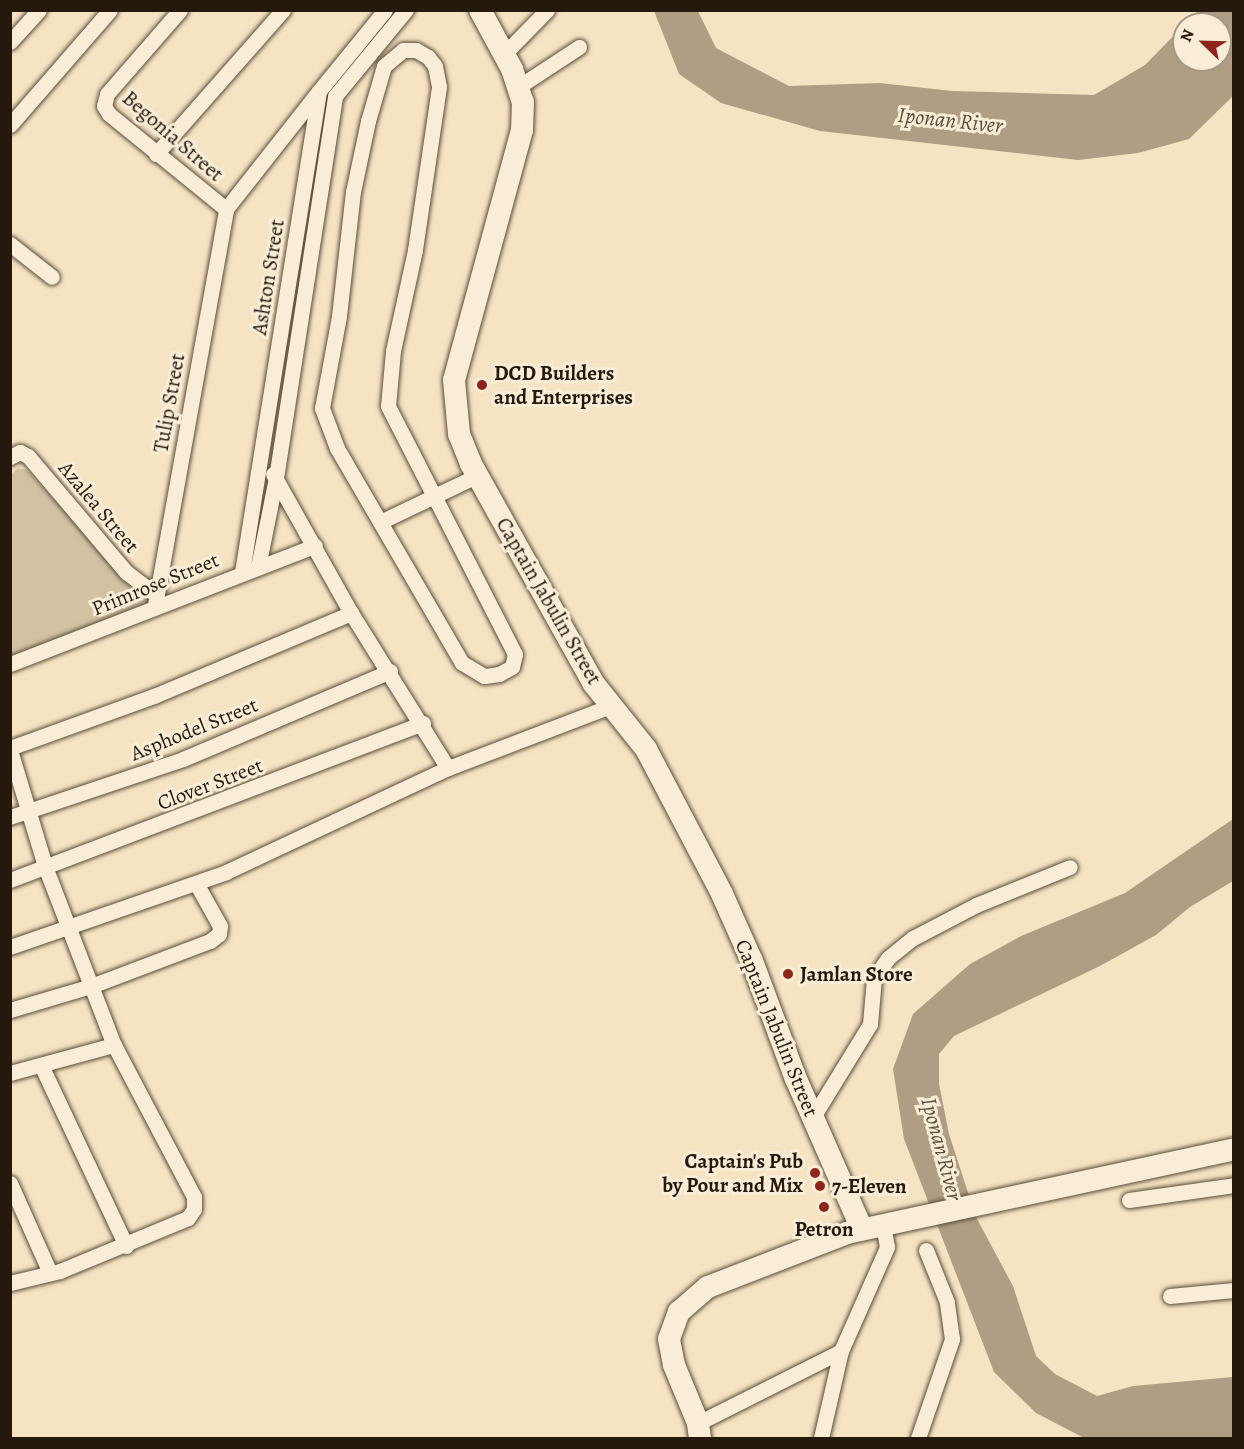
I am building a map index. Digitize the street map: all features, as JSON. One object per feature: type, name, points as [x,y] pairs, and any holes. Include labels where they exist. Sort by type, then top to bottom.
[{"type":"street","points":[[10,42],[39,10]]},
{"type":"street","points":[[10,125],[110,10]]},
{"type":"street","name":"Begonia Street","points":[[180,10],[104,100],[109,114],[226,209]]},
{"type":"street","points":[[156,153],[283,10]]},
{"type":"street","points":[[226,209],[385,10]]},
{"type":"street","points":[[319,91],[335,96],[406,10]]},
{"type":"street","name":"Captain Jabulin Street","points":[[480,10],[518,87],[523,102],[522,130],[454,380],[459,434],[478,475],[594,684],[646,749],[722,894],[813,1117],[882,1224]]},
{"type":"street","points":[[503,55],[546,10]]},
{"type":"street","points":[[518,87],[579,47]]},
{"type":"street","points":[[403,50],[416,50],[428,57],[435,66],[439,87],[415,250],[393,351],[388,406],[431,496],[515,654],[512,667],[500,674],[484,676],[462,663],[380,522],[337,448],[322,408],[339,316],[353,192],[380,73],[392,56],[403,50]]},
{"type":"street","name":"Ashton Street","points":[[242,572],[319,91]]},
{"type":"street","name":"Ashton Street","points":[[258,567],[276,478],[335,96]]},
{"type":"street","name":"Tulip Street","points":[[155,600],[226,209]]},
{"type":"street","points":[[10,244],[52,277]]},
{"type":"street","name":"Azalea Street","points":[[10,457],[20,452],[28,456],[126,572],[155,600]]},
{"type":"street","points":[[260,460],[276,478],[351,613],[423,723],[448,768]]},
{"type":"street","points":[[380,522],[478,475]]},
{"type":"street","name":"Primrose Street","points":[[10,664],[155,600],[315,546]]},
{"type":"street","points":[[10,1283],[50,1273],[126,1246],[188,1218],[194,1209],[194,1197],[114,1045],[46,869],[10,749],[154,696],[351,613]]},
{"type":"street","name":"Asphodel Street","points":[[10,817],[183,759],[390,671]]},
{"type":"street","points":[[10,947],[196,883],[448,768],[613,705]]},
{"type":"street","name":"Clover Street","points":[[10,880],[46,869],[423,723]]},
{"type":"street","points":[[813,1117],[870,1024],[874,978],[888,958],[913,938],[976,904],[1070,867]]},
{"type":"street","points":[[10,1010],[91,986],[210,941],[219,934],[220,926],[196,883]]},
{"type":"street","points":[[10,1073],[114,1045]]},
{"type":"street","points":[[41,1065],[126,1246]]},
{"type":"street","points":[[841,1351],[699,1431],[670,1352],[671,1326],[679,1312],[708,1287],[882,1224],[1233,1149]]},
{"type":"street","points":[[10,1183],[50,1273]]},
{"type":"street","points":[[1129,1200],[1233,1185]]},
{"type":"street","points":[[821,1438],[841,1351],[887,1247],[882,1224]]},
{"type":"street","points":[[918,1438],[952,1339],[947,1302],[926,1250]]},
{"type":"street","points":[[1170,1296],[1233,1290]]},
{"type":"shaded area","points":[[18,468],[27,470],[122,574],[148,595],[148,604],[11,658],[10,476]]},
{"type":"water","name":"Iponan River","points":[[654,11],[698,11],[716,48],[789,86],[880,83],[952,91],[1094,95],[1145,65],[1172,37],[1172,72],[1232,72],[1232,12],[1197,12],[1233,11],[1233,96],[1189,139],[1138,153],[1078,160],[820,131],[721,103],[679,74]]},
{"type":"water","name":"Iponan River","points":[[1233,819],[1233,881],[1190,907],[1156,935],[1100,966],[954,1036],[939,1054],[939,1084],[949,1134],[976,1217],[1013,1286],[1036,1356],[1055,1374],[1097,1396],[1133,1386],[1233,1377],[1233,1438],[1084,1438],[1036,1413],[994,1372],[904,1139],[893,1069],[913,1014],[970,964],[1021,936],[1125,893]]},
{"type":"place","name":"DCD Builders and Enterprises","points":[[482,385]]},
{"type":"place","name":"Jamlan Store","points":[[788,974]]},
{"type":"place","name":"Captain's Pub by Pour and Mix","points":[[815,1173]]},
{"type":"place","name":"7-Eleven","points":[[820,1186]]},
{"type":"place","name":"Petron","points":[[824,1207]]}]
